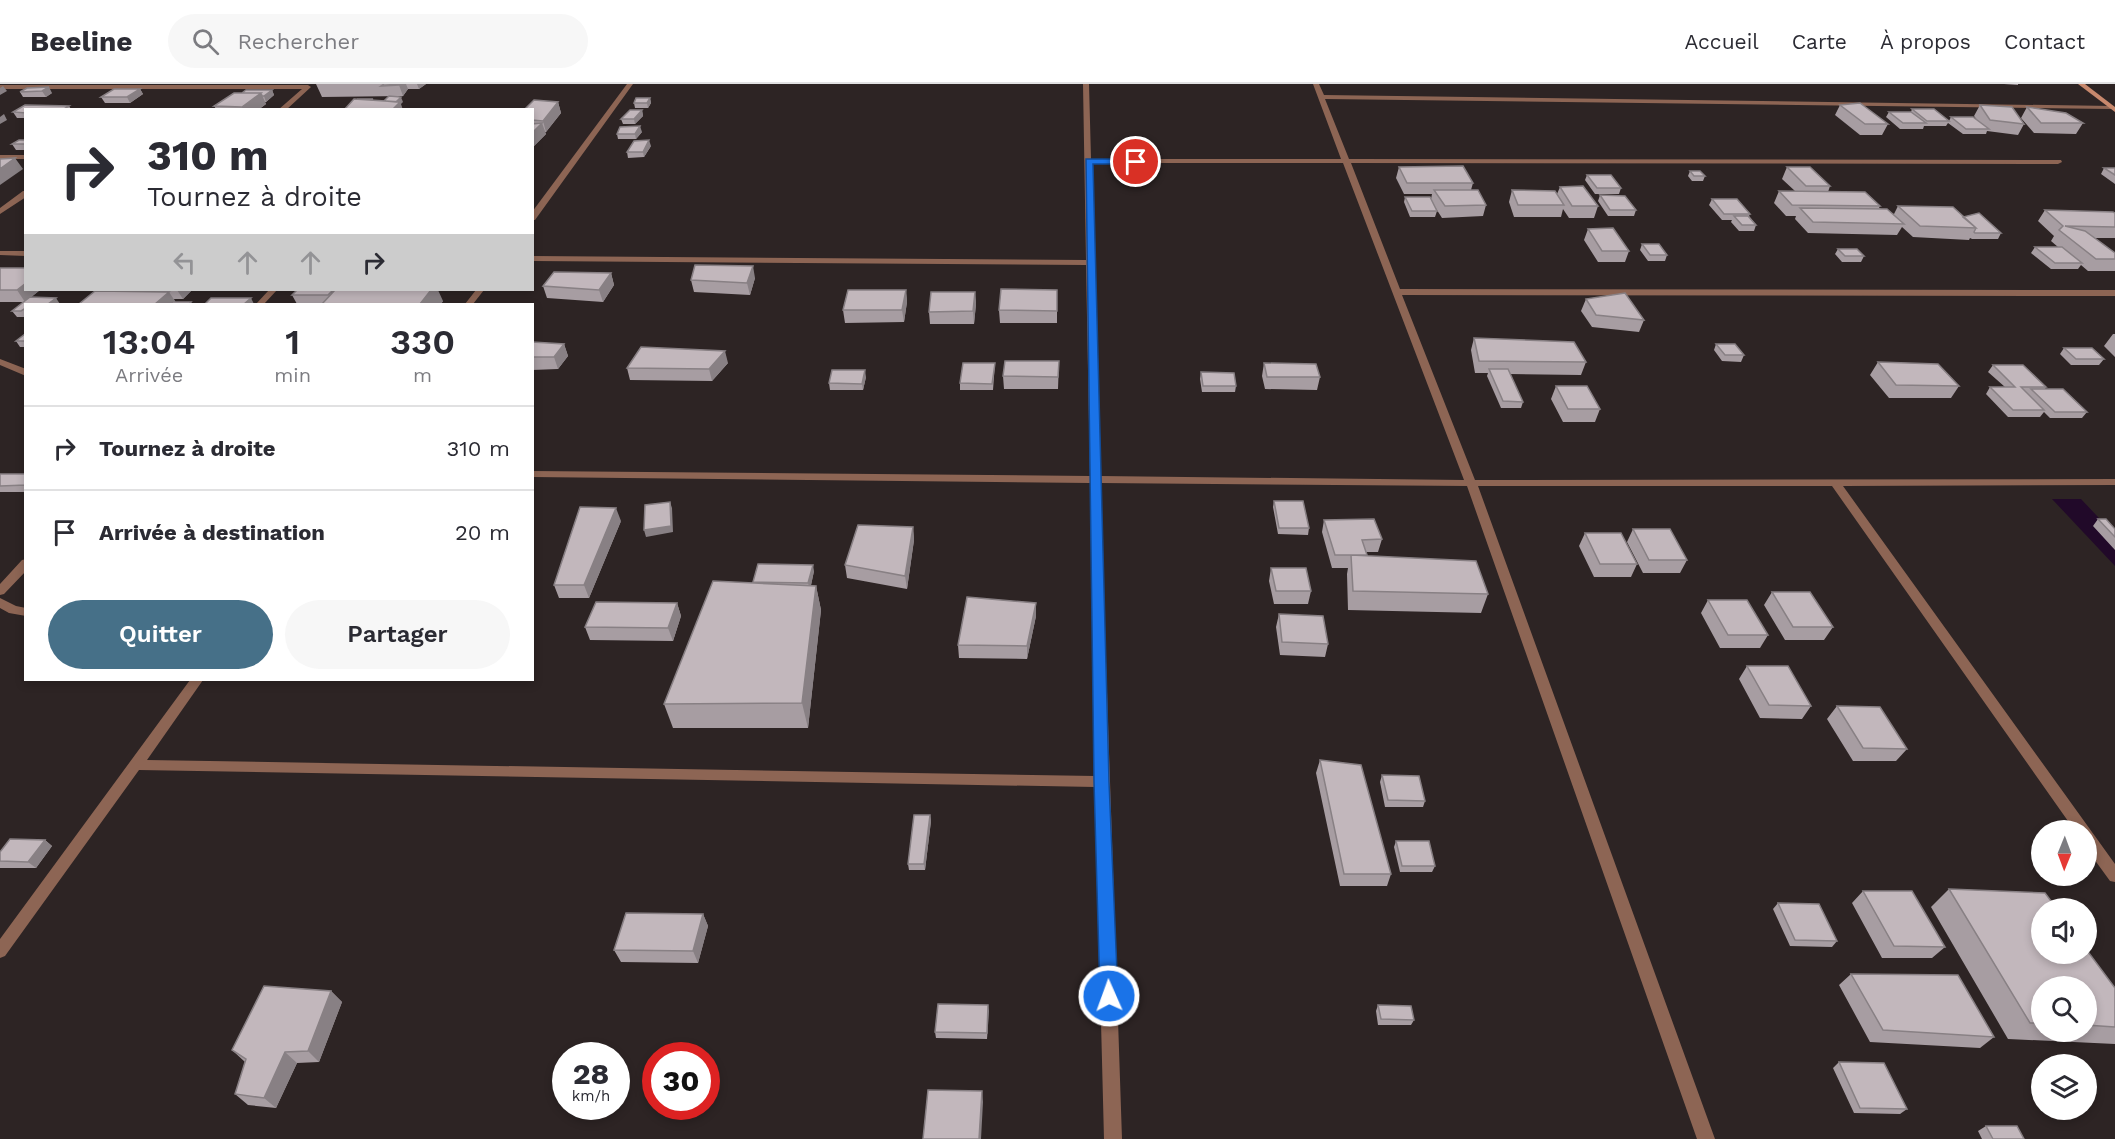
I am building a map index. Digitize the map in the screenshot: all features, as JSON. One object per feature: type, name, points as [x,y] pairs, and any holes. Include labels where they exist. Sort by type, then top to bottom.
[{"type":"main road","points":[[2081,84],[2113,108]]},
{"type":"street","points":[[534,215],[630,84]]},
{"type":"street","points":[[1086,84],[1102,782],[1113,1139]]},
{"type":"street","points":[[1316,84],[1471,483],[1706,1139]]},
{"type":"street","points":[[0,87],[310,86]]},
{"type":"street","points":[[283,108],[310,86]]},
{"type":"street","points":[[1320,97],[2113,108]]},
{"type":"street","points":[[0,157],[24,158]]},
{"type":"street","points":[[1089,161],[2058,162]]},
{"type":"street","points":[[0,212],[24,194]]},
{"type":"street","points":[[0,253],[24,254]]},
{"type":"street","points":[[534,258],[1090,263]]},
{"type":"street","points":[[261,303],[272,291]]},
{"type":"street","points":[[470,303],[479,291]]},
{"type":"street","points":[[1397,292],[2115,292]]},
{"type":"street","points":[[0,363],[24,372]]},
{"type":"street","points":[[534,474],[1471,483],[2115,482]]},
{"type":"street","points":[[1834,481],[2075,820]]},
{"type":"street","points":[[0,591],[24,565]]},
{"type":"street","points":[[0,602],[13,610],[24,612]]},
{"type":"street","points":[[0,951],[196,681]]},
{"type":"street","points":[[136,765],[1102,782]]},
{"type":"street","points":[[2097,851],[2115,876]]},
{"type":"shaded area","points":[[2052,499],[2081,499],[2115,535],[2115,566]]},
{"type":"building","points":[[384,84],[400,84],[381,86]]},
{"type":"building","points":[[49,87],[42,91],[20,92],[27,88]]},
{"type":"building","points":[[114,89],[140,89],[127,97],[101,97]]},
{"type":"building","points":[[246,90],[272,90],[262,96],[261,93],[242,93]]},
{"type":"building","points":[[234,93],[261,93],[242,107],[214,106]]},
{"type":"building","points":[[389,96],[401,97],[396,102],[384,101]]},
{"type":"building","points":[[636,98],[650,98],[647,103],[634,103]]},
{"type":"building","points":[[354,99],[400,102],[394,108],[346,108]]},
{"type":"building","points":[[534,100],[558,102],[543,121],[534,120],[534,108],[526,108]]},
{"type":"building","points":[[1860,103],[1888,124],[1865,124],[1840,105]]},
{"type":"building","points":[[25,105],[69,106],[66,108],[24,108],[24,113],[13,112]]},
{"type":"building","points":[[1980,105],[2012,107],[2024,124],[1990,120]]},
{"type":"building","points":[[2027,107],[2066,113],[2083,123],[2041,123]]},
{"type":"building","points":[[1912,109],[1934,109],[1949,121],[1927,121]]},
{"type":"building","points":[[630,110],[642,110],[634,119],[621,119]]},
{"type":"building","points":[[1889,112],[1911,112],[1926,123],[1903,123]]},
{"type":"building","points":[[1951,117],[1973,117],[1989,129],[1966,129]]},
{"type":"building","points":[[542,123],[534,131],[534,124]]},
{"type":"building","points":[[640,126],[635,134],[617,134],[620,127]]},
{"type":"building","points":[[19,140],[24,140],[24,144],[12,144]]},
{"type":"building","points":[[649,140],[643,152],[627,152],[634,141]]},
{"type":"building","points":[[15,158],[0,169],[0,159]]},
{"type":"building","points":[[1463,166],[1473,183],[1407,183],[1399,167]]},
{"type":"building","points":[[1787,167],[1810,167],[1830,186],[1806,186]]},
{"type":"building","points":[[2104,168],[2115,168],[2115,175]]},
{"type":"building","points":[[1690,171],[1700,171],[1705,176],[1694,176]]},
{"type":"building","points":[[1587,175],[1611,175],[1621,188],[1597,188]]},
{"type":"building","points":[[1583,186],[1598,206],[1572,206],[1560,187]]},
{"type":"building","points":[[1434,190],[1478,190],[1486,205],[1445,206]]},
{"type":"building","points":[[1512,190],[1555,191],[1564,205],[1518,205]]},
{"type":"building","points":[[1779,191],[1865,192],[1880,206],[1792,205]]},
{"type":"building","points":[[1600,195],[1625,196],[1636,210],[1610,210]]},
{"type":"building","points":[[1405,197],[1430,197],[1437,211],[1412,211]]},
{"type":"building","points":[[1712,199],[1737,199],[1750,214],[1724,214]]},
{"type":"building","points":[[1898,206],[1953,207],[1976,228],[1920,226]]},
{"type":"building","points":[[1800,208],[1887,209],[1904,224],[1813,222]]},
{"type":"building","points":[[2045,210],[2115,213],[2115,227],[2065,226],[2085,231],[2115,253],[2115,259],[2096,259],[2059,230],[2063,226]]},
{"type":"building","points":[[1979,213],[2001,233],[1975,233],[1976,228],[1963,217]]},
{"type":"building","points":[[1734,216],[1748,216],[1756,225],[1742,225]]},
{"type":"building","points":[[1613,228],[1629,251],[1602,251],[1588,229]]},
{"type":"building","points":[[1642,244],[1659,244],[1667,255],[1650,255]]},
{"type":"building","points":[[2035,247],[2062,247],[2082,263],[2055,263]]},
{"type":"building","points":[[1838,249],[1857,249],[1864,256],[1845,256]]},
{"type":"building","points":[[695,265],[753,266],[747,283],[691,280]]},
{"type":"building","points":[[0,268],[24,268],[24,285],[17,290],[0,290]]},
{"type":"building","points":[[554,272],[611,273],[599,290],[543,286]]},
{"type":"building","points":[[1001,289],[1057,290],[1057,311],[999,310]]},
{"type":"building","points":[[848,290],[906,290],[902,310],[843,310]]},
{"type":"building","points":[[95,291],[169,292],[156,303],[80,303]]},
{"type":"building","points":[[296,291],[332,291],[328,295],[292,295]]},
{"type":"building","points":[[334,291],[430,291],[421,303],[323,303]]},
{"type":"building","points":[[931,292],[975,292],[973,311],[929,312]]},
{"type":"building","points":[[1625,293],[1644,320],[1596,315],[1586,299]]},
{"type":"building","points":[[30,297],[56,298],[49,303],[24,303],[24,309],[12,311]]},
{"type":"building","points":[[211,298],[251,298],[245,303],[206,303]]},
{"type":"building","points":[[24,335],[24,341],[16,341]]},
{"type":"building","points":[[1474,338],[1574,342],[1586,362],[1479,361]]},
{"type":"building","points":[[534,342],[564,344],[554,357],[534,357]]},
{"type":"building","points":[[1716,344],[1735,344],[1744,355],[1725,355]]},
{"type":"building","points":[[641,347],[725,351],[709,369],[627,368]]},
{"type":"building","points":[[2064,348],[2092,348],[2104,359],[2076,359]]},
{"type":"building","points":[[1005,361],[1059,361],[1058,377],[1003,376]]},
{"type":"building","points":[[1878,362],[1938,364],[1959,386],[1896,385]]},
{"type":"building","points":[[963,363],[995,363],[992,384],[960,383]]},
{"type":"building","points":[[1264,363],[1316,364],[1320,377],[1267,377]]},
{"type":"building","points":[[1993,365],[2023,365],[2046,387],[2021,387],[2044,410],[2013,410],[1990,387],[2015,387]]},
{"type":"building","points":[[1489,369],[1508,369],[1523,402],[1503,401]]},
{"type":"building","points":[[832,370],[865,370],[862,384],[829,383]]},
{"type":"building","points":[[1201,372],[1234,373],[1236,386],[1203,386]]},
{"type":"building","points":[[1556,386],[1587,386],[1600,409],[1568,409]]},
{"type":"building","points":[[2031,389],[2063,389],[2087,412],[2055,412]]},
{"type":"building","points":[[0,474],[24,474],[24,485],[0,486]]},
{"type":"building","points":[[1274,501],[1303,501],[1309,528],[1279,528]]},
{"type":"building","points":[[670,502],[671,526],[644,530],[645,505]]},
{"type":"building","points":[[580,507],[616,508],[584,585],[554,585]]},
{"type":"building","points":[[1374,519],[1382,539],[1362,540],[1367,555],[1335,555],[1324,520]]},
{"type":"building","points":[[2098,519],[2106,519],[2115,529],[2115,537]]},
{"type":"building","points":[[858,525],[913,527],[905,576],[845,565]]},
{"type":"building","points":[[1633,529],[1670,529],[1687,560],[1649,560]]},
{"type":"building","points":[[1585,533],[1621,533],[1637,564],[1600,564]]},
{"type":"building","points":[[1351,555],[1476,561],[1488,594],[1353,591]]},
{"type":"building","points":[[758,564],[813,565],[808,583],[753,582]]},
{"type":"building","points":[[1271,568],[1306,568],[1311,591],[1276,591]]},
{"type":"building","points":[[713,581],[816,586],[802,703],[664,704]]},
{"type":"building","points":[[1772,592],[1810,592],[1833,627],[1793,627]]},
{"type":"building","points":[[967,597],[1036,603],[1027,646],[958,645]]},
{"type":"building","points":[[1708,600],[1747,600],[1768,635],[1728,635]]},
{"type":"building","points":[[596,602],[677,603],[668,628],[585,627]]},
{"type":"building","points":[[1279,614],[1323,616],[1328,644],[1282,642]]},
{"type":"building","points":[[1747,666],[1788,666],[1811,706],[1769,705]]},
{"type":"building","points":[[1837,706],[1880,707],[1907,749],[1863,748]]},
{"type":"building","points":[[1320,760],[1361,765],[1391,874],[1344,874]]},
{"type":"building","points":[[1382,775],[1419,776],[1425,801],[1388,800]]},
{"type":"building","points":[[914,815],[930,815],[924,864],[908,864]]},
{"type":"building","points":[[10,839],[45,840],[28,862],[0,861],[0,852]]},
{"type":"building","points":[[1396,841],[1429,841],[1435,866],[1402,866]]},
{"type":"building","points":[[1949,889],[2045,893],[2049,898],[2031,898],[2031,964],[2097,964],[2115,988],[2115,1027],[2097,1026],[2097,976],[2031,976],[2030,1023]]},
{"type":"building","points":[[1863,891],[1912,891],[1945,947],[1894,946]]},
{"type":"building","points":[[1778,903],[1819,904],[1837,941],[1795,940]]},
{"type":"building","points":[[626,913],[703,914],[693,951],[614,950]]},
{"type":"building","points":[[1851,974],[1958,975],[1994,1037],[1883,1030]]},
{"type":"building","points":[[264,986],[331,991],[308,1051],[285,1052],[264,1098],[235,1094],[246,1059],[232,1050]]},
{"type":"building","points":[[938,1004],[988,1005],[987,1033],[935,1032]]},
{"type":"building","points":[[1378,1005],[1411,1006],[1414,1020],[1381,1019]]},
{"type":"building","points":[[1839,1062],[1884,1063],[1907,1109],[1860,1108]]},
{"type":"building","points":[[928,1090],[982,1091],[979,1139],[923,1139]]},
{"type":"building","points":[[1986,1126],[2017,1126],[2024,1139],[1993,1139]]},
{"type":"route","points":[[1109,996],[1102,782],[1089,161],[1136,162]]}]
